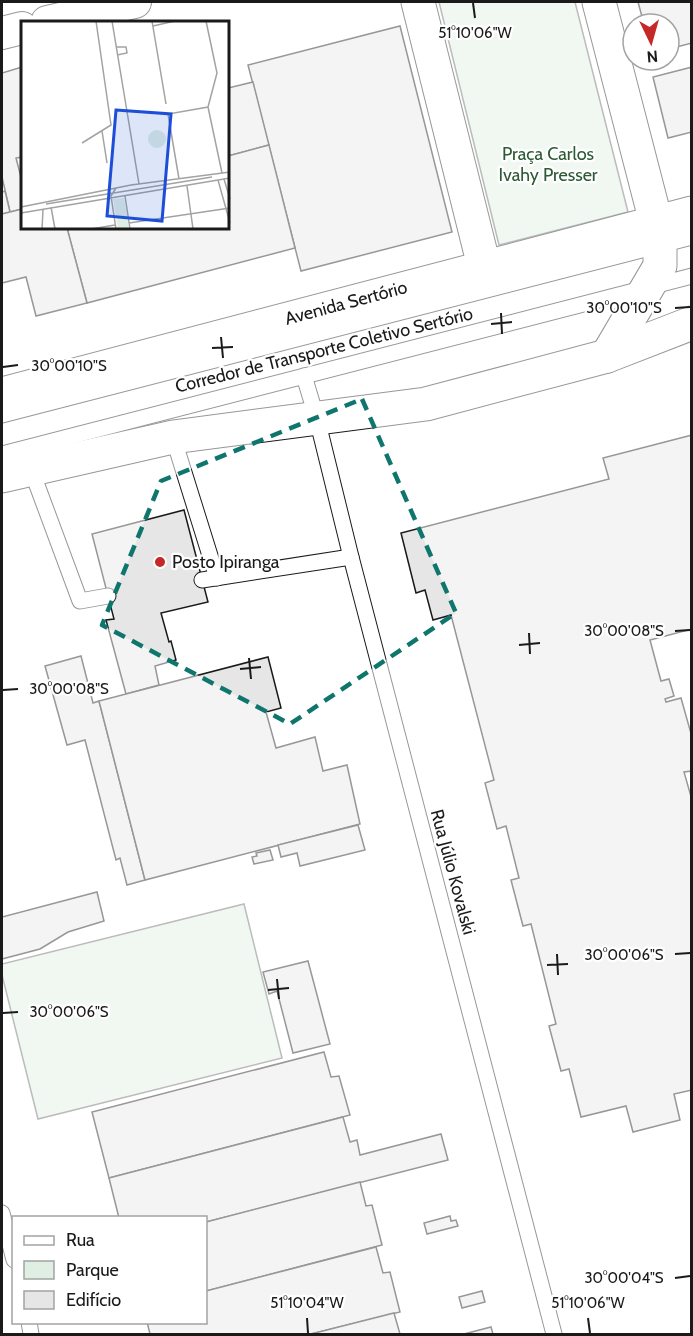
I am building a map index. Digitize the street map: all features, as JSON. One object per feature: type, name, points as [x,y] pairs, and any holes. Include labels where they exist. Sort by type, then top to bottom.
[{"type":"main road","points":[[418,2],[484,266]]},
{"type":"main road","points":[[599,2],[658,234],[660,266],[607,356]]},
{"type":"main road","name":"Avenida Sertório","points":[[2,394],[484,266],[658,234],[692,213]]},
{"type":"main road","points":[[16,472],[173,437],[426,404],[607,356],[692,323]]},
{"type":"street","points":[[51,21],[135,2]]},
{"type":"street","points":[[2,33],[21,28]]},
{"type":"lane","name":"Corredor de Transporte Coletivo Sertório","points":[[2,415],[658,234],[692,237]]},
{"type":"lane","name":"Corredor de Transporte Coletivo Sertório","points":[[2,454],[692,276]]},
{"type":"lane","name":"Rua Júlio Kovalski","points":[[304,376],[554,1335]]},
{"type":"lane","points":[[173,437],[209,579],[351,557]]},
{"type":"lane","points":[[16,472],[80,601],[108,596]]},
{"type":"lane","points":[[2,1213],[12,1252]]},
{"type":"highlighted area","points":[[362,399],[456,613],[290,724],[102,625],[161,481]]},
{"type":"green space","name":"Praça Carlos Ivahy Presser","points":[[439,2],[575,2],[628,212],[499,245]]},
{"type":"green space","points":[[244,904],[282,1058],[38,1119],[2,975],[2,964]]},
{"type":"building","points":[[638,2],[692,2],[692,43],[681,46],[681,12],[641,12]]},
{"type":"building","points":[[400,26],[452,232],[301,271],[248,65]]},
{"type":"building","points":[[21,67],[21,157],[16,158],[21,177],[21,209],[10,212],[2,177],[2,73]]},
{"type":"building","points":[[692,67],[692,132],[668,138],[653,77],[681,72],[681,70]]},
{"type":"building","points":[[253,82],[269,145],[230,155],[230,88]]},
{"type":"building","points":[[269,145],[295,248],[87,303],[68,230],[230,230],[230,155]]},
{"type":"building","points":[[5,191],[10,212],[2,214],[2,192]]},
{"type":"building","points":[[21,209],[21,230],[68,230],[87,303],[36,316],[26,277],[2,283],[2,214]]},
{"type":"building","points":[[692,435],[692,629],[650,640],[661,681],[669,679],[674,696],[665,699],[666,702],[681,698],[692,737],[692,771],[684,772],[692,800],[692,1090],[674,1094],[680,1120],[633,1132],[626,1106],[581,1117],[569,1069],[561,1071],[549,1026],[556,1024],[531,924],[523,926],[511,880],[519,878],[506,826],[497,829],[485,783],[494,780],[451,615],[433,620],[425,590],[416,593],[401,533],[609,479],[603,458]]},
{"type":"building","points":[[184,510],[208,602],[161,613],[176,660],[155,666],[159,685],[126,694],[106,620],[114,619],[92,534]]},
{"type":"building","points":[[81,656],[93,703],[99,701],[145,880],[127,885],[120,858],[116,860],[85,740],[67,745],[45,666]]},
{"type":"building","points":[[268,657],[281,708],[266,712],[276,748],[315,737],[323,771],[347,765],[360,824],[145,880],[99,701]]},
{"type":"building","points":[[358,825],[365,850],[300,866],[297,853],[281,857],[278,845]]},
{"type":"building","points":[[270,850],[273,860],[254,864],[252,857],[257,856],[256,853]]},
{"type":"building","points":[[97,892],[104,921],[68,932],[40,949],[2,959],[2,917]]},
{"type":"building","points":[[308,961],[330,1044],[293,1053],[277,991],[269,994],[263,972]]},
{"type":"building","points":[[324,1052],[331,1077],[339,1076],[350,1115],[109,1178],[92,1112]]},
{"type":"building","points":[[343,1117],[350,1142],[357,1140],[360,1155],[441,1134],[448,1160],[207,1222],[207,1216],[118,1216],[109,1178]]},
{"type":"building","points":[[360,1182],[366,1206],[372,1205],[382,1245],[207,1291],[207,1222]]},
{"type":"building","points":[[450,1216],[451,1221],[456,1220],[458,1226],[427,1234],[424,1223]]},
{"type":"building","points":[[376,1247],[383,1273],[390,1272],[400,1312],[311,1334],[150,1334],[148,1324],[207,1324],[207,1291]]},
{"type":"building","points":[[482,1291],[485,1302],[462,1308],[459,1297]]},
{"type":"building","points":[[394,1313],[400,1334],[311,1334]]},
{"type":"building","points":[[491,1327],[493,1334],[464,1334]]},
{"type":"place","name":"Posto Ipiranga","points":[[160,562]]}]
